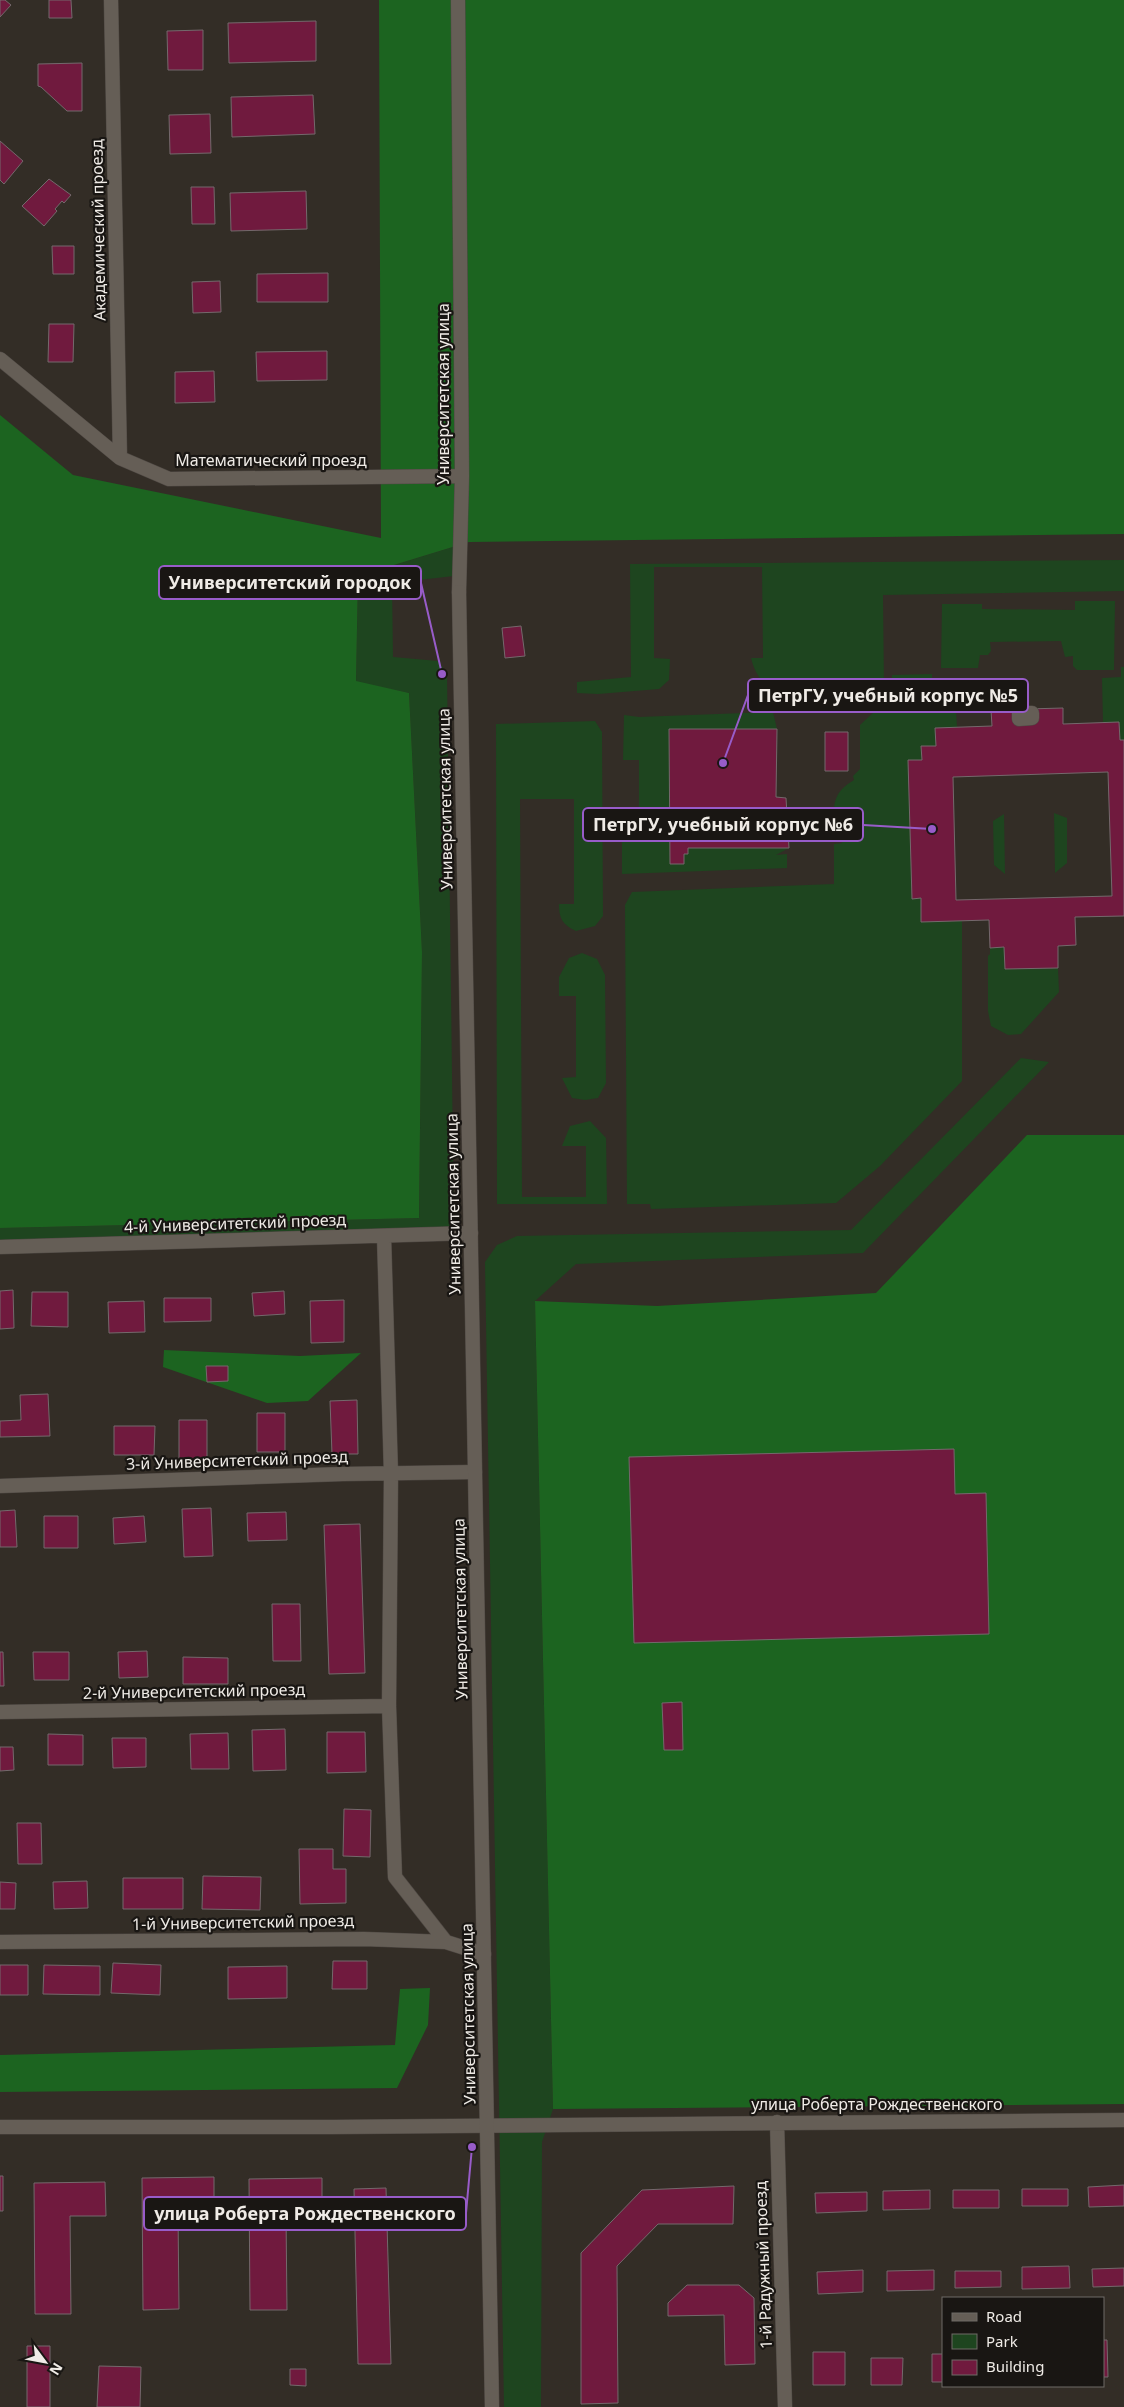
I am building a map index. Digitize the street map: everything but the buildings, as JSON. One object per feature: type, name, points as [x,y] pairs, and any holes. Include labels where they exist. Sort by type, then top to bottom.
[{"type":"street","name":"Академический проезд","points":[[110,0],[120,458]]},
{"type":"street","name":"Университетская улица","points":[[458,0],[462,476],[459,592],[492,2407]]},
{"type":"street","name":"Математический проезд","points":[[0,359],[120,458],[169,479],[462,476]]},
{"type":"street","name":"4-й Университетский проезд","points":[[0,1247],[471,1233]]},
{"type":"street","points":[[384,1236],[391,1474],[389,1706],[395,1878],[446,1942]]},
{"type":"street","name":"3-й Университетский проезд","points":[[0,1486],[475,1472]]},
{"type":"street","name":"2-й Университетский проезд","points":[[0,1712],[389,1706]]},
{"type":"street","name":"1-й Университетский проезд","points":[[0,1942],[364,1938],[446,1942],[484,1954]]},
{"type":"street","name":"улица Роберта Рождественского","points":[[0,2127],[1124,2120]]},
{"type":"street","name":"1-й Радужный проезд","points":[[777,2122],[785,2407]]},
{"type":"green space","points":[[379,0],[1124,0],[1124,534],[469,542],[358,576],[356,681],[409,693],[422,952],[419,1218],[0,1228],[0,415],[73,475],[381,538]]},
{"type":"green space","points":[[456,546],[454,576],[392,583],[393,657],[438,661],[447,673],[454,1234],[0,1247],[0,1228],[419,1218],[422,952],[409,693],[356,682],[358,576]]},
{"type":"green space","points":[[1124,560],[1124,591],[883,595],[884,688],[847,687],[798,691],[781,690],[768,686],[758,676],[752,663],[751,658],[763,658],[762,567],[654,567],[654,658],[670,659],[669,680],[659,689],[598,694],[577,693],[577,682],[631,677],[630,564]]},
{"type":"green space","points":[[1075,601],[1115,601],[1114,670],[1077,670],[1073,666],[1073,656],[1065,657],[1061,641],[990,642],[991,651],[988,655],[980,655],[978,668],[941,668],[942,604],[982,604],[982,609],[1075,610]]},
{"type":"green space","points":[[1121,667],[1124,667],[1124,740],[1120,740],[1119,722],[1103,723],[1102,678],[1121,677]]},
{"type":"green space","points":[[932,674],[932,681],[948,681],[948,688],[892,688],[892,675]]},
{"type":"green space","points":[[877,709],[956,710],[957,727],[936,728],[936,746],[921,746],[922,760],[908,761],[912,898],[921,898],[922,922],[962,921],[962,1081],[880,1166],[836,1203],[651,1209],[650,1204],[627,1204],[625,905],[632,892],[834,884],[834,844],[842,843],[842,827],[833,828],[834,806],[838,795],[854,780],[853,776],[860,769],[860,725]]},
{"type":"green space","points":[[773,712],[777,729],[670,729],[670,863],[684,854],[688,854],[688,848],[789,848],[776,855],[787,854],[787,868],[622,874],[622,826],[639,825],[639,760],[623,760],[624,715],[639,717]]},
{"type":"green space","points":[[595,721],[602,732],[603,916],[595,926],[576,931],[565,924],[560,914],[559,904],[574,904],[574,799],[520,799],[522,1197],[586,1197],[586,1146],[562,1146],[570,1126],[590,1121],[606,1138],[607,1204],[497,1204],[496,724]]},
{"type":"green space","points":[[1054,813],[1067,818],[1067,863],[1055,873]]},
{"type":"green space","points":[[1004,814],[1005,874],[994,865],[993,821]]},
{"type":"green space","points":[[1004,947],[1005,969],[1058,968],[1059,992],[1021,1034],[1008,1035],[991,1026],[988,1011],[988,956],[990,948]]},
{"type":"green space","points":[[582,953],[597,959],[605,975],[606,1083],[598,1098],[585,1100],[572,1098],[562,1078],[576,1077],[576,996],[559,996],[559,977],[569,958]]},
{"type":"green space","points":[[1021,1058],[1049,1062],[863,1253],[576,1264],[535,1301],[553,2109],[542,2142],[541,2407],[504,2407],[485,1262],[497,1245],[517,1236],[851,1230]]},
{"type":"green space","points":[[1027,1135],[1124,1135],[1124,2104],[553,2109],[535,1301],[657,1306],[876,1293]]},
{"type":"green space","points":[[164,1350],[300,1356],[361,1353],[308,1401],[267,1403],[163,1367]]},
{"type":"green space","points":[[430,1988],[428,2025],[397,2088],[0,2092],[0,2055],[395,2045],[400,1989]]},
{"type":"place","name":"Университетский городок","points":[[442,674]]},
{"type":"place","name":"ПетрГУ, учебный корпус №5","points":[[723,763]]},
{"type":"place","name":"ПетрГУ, учебный корпус №6","points":[[932,829]]},
{"type":"place","name":"улица Роберта Рождественского","points":[[472,2147]]}]
